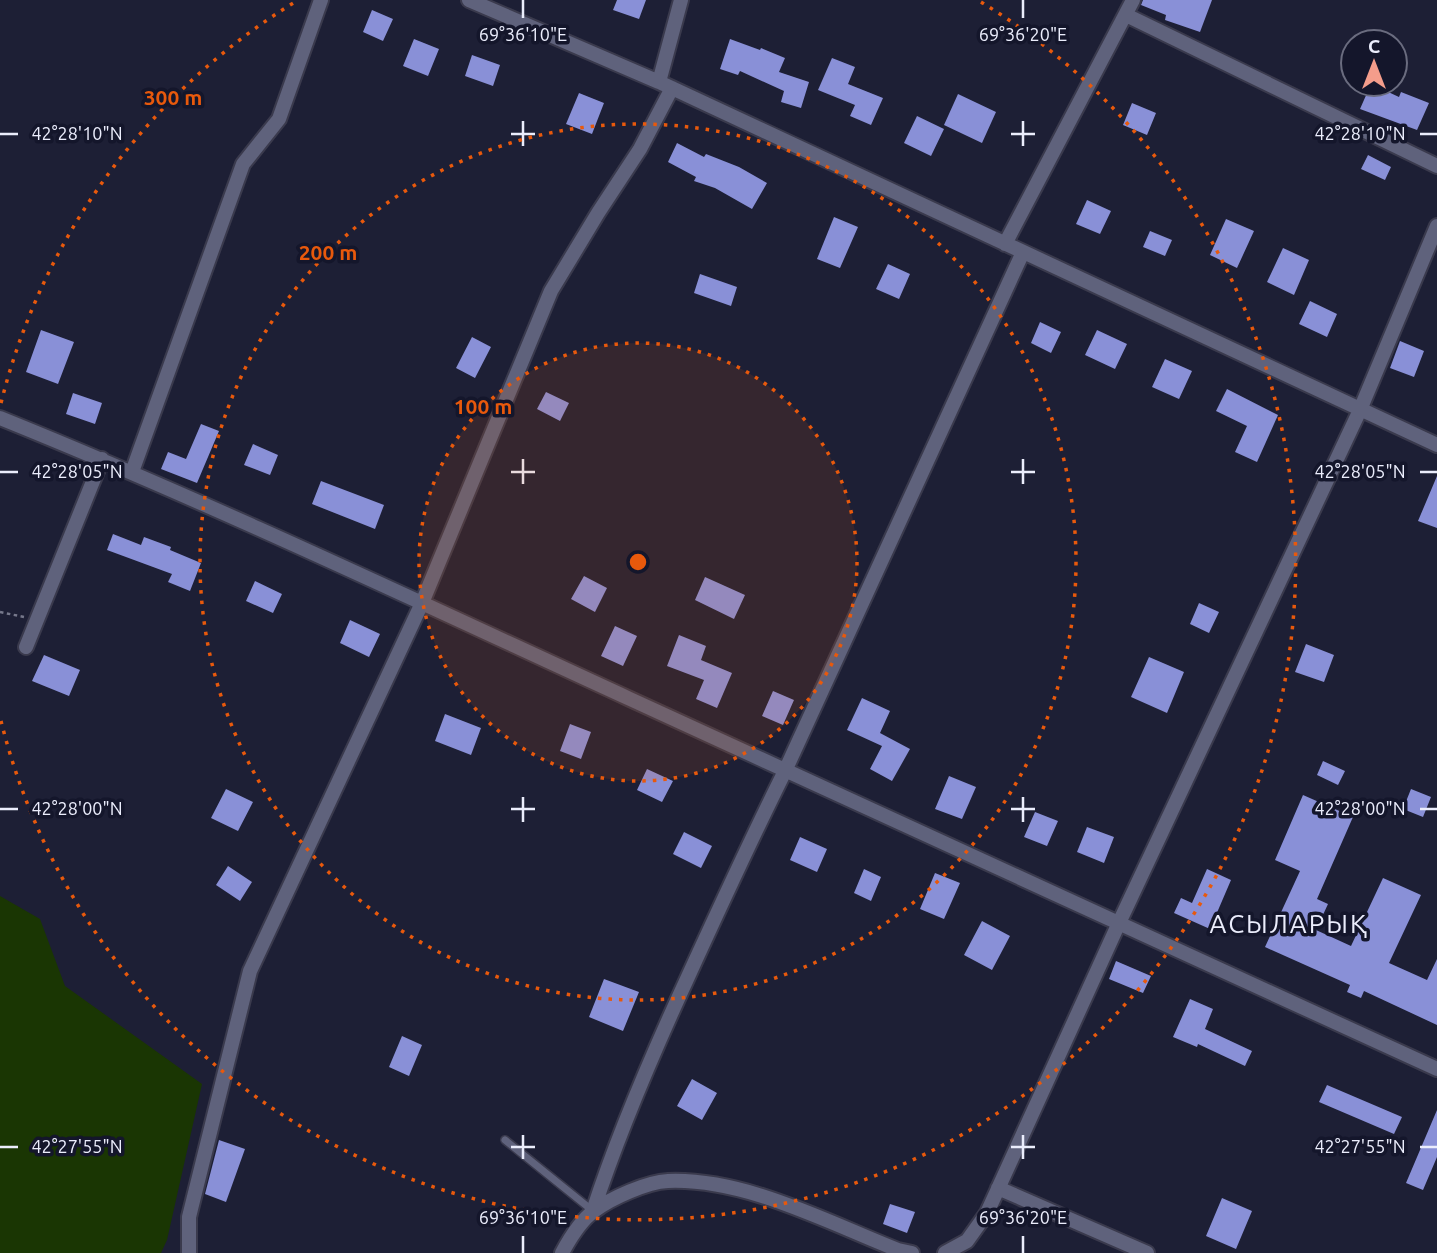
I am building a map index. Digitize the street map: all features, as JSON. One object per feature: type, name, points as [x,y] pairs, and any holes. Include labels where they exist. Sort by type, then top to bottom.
[{"type":"street","points":[[132,472],[243,164],[279,119],[321,0]]},
{"type":"street","points":[[469,0],[666,85],[1437,445]]},
{"type":"street","points":[[188,1253],[188,1217],[250,971],[422,603],[551,291],[640,149],[666,85],[681,0]]},
{"type":"street","points":[[1006,244],[1133,0]]},
{"type":"street","points":[[1126,15],[1437,166]]},
{"type":"street","points":[[946,1253],[967,1241],[987,1213],[1118,925],[1360,410],[1437,226]]},
{"type":"street","points":[[593,1211],[618,1136],[644,1074],[1023,252]]},
{"type":"street","points":[[0,418],[132,472],[422,603],[1118,925],[1437,1069]]},
{"type":"street","points":[[26,647],[102,459]]},
{"type":"street","points":[[562,1253],[573,1233],[593,1211],[630,1191],[666,1181],[704,1183],[768,1198],[898,1250],[912,1253]]},
{"type":"street","points":[[998,1188],[1147,1253]]},
{"type":"lane","points":[[505,1140],[593,1211]]},
{"type":"path","points":[[0,612],[37,619]]},
{"type":"green space","points":[[0,896],[40,919],[65,986],[202,1084],[167,1240],[161,1253],[0,1253]]},
{"type":"building","points":[[617,0],[646,0],[639,19],[613,10]]},
{"type":"building","points":[[1143,0],[1212,0],[1200,32],[1165,20],[1166,15],[1141,5]]},
{"type":"building","points":[[372,10],[393,19],[383,41],[363,32]]},
{"type":"building","points":[[414,39],[439,49],[428,76],[403,66]]},
{"type":"building","points":[[730,39],[785,58],[779,72],[809,82],[801,108],[781,102],[784,91],[740,71],[738,75],[720,69]]},
{"type":"building","points":[[472,55],[500,65],[493,86],[465,76]]},
{"type":"building","points":[[832,58],[855,67],[848,84],[883,98],[871,125],[850,116],[855,105],[818,90]]},
{"type":"building","points":[[579,93],[604,103],[592,134],[566,124]]},
{"type":"building","points":[[958,94],[996,112],[982,143],[944,125]]},
{"type":"building","points":[[1409,95],[1429,103],[1417,130],[1360,109],[1365,98],[1409,98]]},
{"type":"building","points":[[1132,103],[1156,113],[1147,135],[1123,125]]},
{"type":"building","points":[[917,116],[944,129],[931,156],[904,143]]},
{"type":"building","points":[[677,143],[704,157],[706,154],[739,167],[767,183],[752,209],[715,188],[694,181],[696,177],[668,162]]},
{"type":"building","points":[[1368,155],[1391,167],[1385,180],[1361,169]]},
{"type":"building","points":[[1087,200],[1111,211],[1100,234],[1076,224]]},
{"type":"building","points":[[834,217],[858,227],[840,268],[817,259]]},
{"type":"building","points":[[1226,219],[1254,231],[1237,268],[1210,255]]},
{"type":"building","points":[[1150,231],[1172,240],[1165,256],[1143,247]]},
{"type":"building","points":[[1283,248],[1309,260],[1294,295],[1267,282]]},
{"type":"building","points":[[888,264],[910,274],[899,299],[876,289]]},
{"type":"building","points":[[700,274],[737,287],[731,306],[694,293]]},
{"type":"building","points":[[1310,301],[1337,314],[1327,337],[1299,324]]},
{"type":"building","points":[[1040,322],[1061,332],[1051,353],[1031,343]]},
{"type":"building","points":[[41,330],[74,342],[58,384],[26,372]]},
{"type":"building","points":[[1097,330],[1127,344],[1115,369],[1085,355]]},
{"type":"building","points":[[472,337],[491,347],[475,378],[456,368]]},
{"type":"building","points":[[1400,341],[1424,351],[1414,377],[1390,368]]},
{"type":"building","points":[[1165,359],[1192,371],[1179,399],[1152,387]]},
{"type":"building","points":[[1227,389],[1278,415],[1257,462],[1235,452],[1247,426],[1216,411]]},
{"type":"building","points":[[546,392],[569,403],[560,421],[537,409]]},
{"type":"building","points":[[73,393],[102,403],[95,424],[66,414]]},
{"type":"building","points":[[201,424],[219,431],[197,483],[161,469],[168,452],[186,459]]},
{"type":"building","points":[[253,444],[278,455],[270,475],[244,465]]},
{"type":"building","points":[[1437,476],[1437,528],[1418,521]]},
{"type":"building","points":[[321,481],[384,505],[375,529],[312,504]]},
{"type":"building","points":[[113,534],[141,545],[144,537],[171,547],[170,550],[201,563],[190,591],[168,582],[172,574],[107,550]]},
{"type":"building","points":[[584,576],[607,588],[595,612],[571,599]]},
{"type":"building","points":[[705,577],[745,595],[734,619],[695,600]]},
{"type":"building","points":[[255,581],[282,594],[273,613],[246,601]]},
{"type":"building","points":[[1199,603],[1219,612],[1209,633],[1190,624]]},
{"type":"building","points":[[350,620],[380,634],[369,657],[340,643]]},
{"type":"building","points":[[615,626],[637,636],[623,666],[601,656]]},
{"type":"building","points":[[679,635],[706,646],[701,660],[732,673],[717,708],[696,699],[704,680],[667,666]]},
{"type":"building","points":[[1306,644],[1334,655],[1324,682],[1295,672]]},
{"type":"building","points":[[44,655],[80,670],[69,696],[32,681]]},
{"type":"building","points":[[1149,657],[1184,672],[1167,713],[1131,697]]},
{"type":"building","points":[[773,691],[794,700],[783,725],[762,716]]},
{"type":"building","points":[[862,698],[890,711],[880,733],[910,749],[892,781],[870,769],[882,746],[847,730]]},
{"type":"building","points":[[445,714],[481,728],[471,755],[435,741]]},
{"type":"building","points":[[570,724],[591,732],[581,759],[560,751]]},
{"type":"building","points":[[1323,761],[1345,771],[1338,785],[1317,775]]},
{"type":"building","points":[[647,769],[673,781],[662,802],[637,790]]},
{"type":"building","points":[[949,776],[976,787],[962,819],[935,809]]},
{"type":"building","points":[[226,789],[253,802],[238,831],[211,818]]},
{"type":"building","points":[[1411,789],[1431,797],[1423,817],[1403,809]]},
{"type":"building","points":[[1303,795],[1353,817],[1317,899],[1328,904],[1316,930],[1351,946],[1383,878],[1421,895],[1389,963],[1427,980],[1437,959],[1437,1025],[1364,991],[1361,998],[1347,992],[1350,985],[1265,947],[1300,871],[1275,860]]},
{"type":"building","points":[[1035,812],[1058,821],[1047,846],[1024,837]]},
{"type":"building","points":[[1087,827],[1114,837],[1104,863],[1077,852]]},
{"type":"building","points":[[684,832],[712,846],[701,868],[673,854]]},
{"type":"building","points":[[800,837],[827,849],[817,872],[790,860]]},
{"type":"building","points":[[228,866],[252,882],[240,901],[216,885]]},
{"type":"building","points":[[864,869],[881,877],[871,901],[854,893]]},
{"type":"building","points":[[1207,869],[1231,880],[1210,929],[1174,913],[1181,898],[1192,903]]},
{"type":"building","points":[[935,873],[960,883],[944,919],[920,909]]},
{"type":"building","points":[[982,921],[1010,936],[992,970],[964,955]]},
{"type":"building","points":[[1116,961],[1151,976],[1143,993],[1109,979]]},
{"type":"building","points":[[604,979],[639,992],[623,1031],[589,1017]]},
{"type":"building","points":[[1190,999],[1213,1009],[1205,1029],[1252,1051],[1245,1066],[1198,1044],[1197,1047],[1173,1037]]},
{"type":"building","points":[[402,1036],[422,1045],[409,1076],[389,1067]]},
{"type":"building","points":[[692,1079],[717,1093],[702,1120],[677,1106]]},
{"type":"building","points":[[1327,1085],[1402,1117],[1394,1134],[1319,1102]]},
{"type":"building","points":[[1437,1110],[1437,1157],[1423,1190],[1406,1183]]},
{"type":"building","points":[[219,1140],[245,1149],[226,1202],[205,1194]]},
{"type":"building","points":[[1222,1198],[1252,1211],[1236,1249],[1206,1236]]},
{"type":"building","points":[[890,1204],[915,1212],[907,1233],[883,1224]]},
{"type":"district","name":"АСЫЛАРЫҚ","points":[[1289,924]]}]
